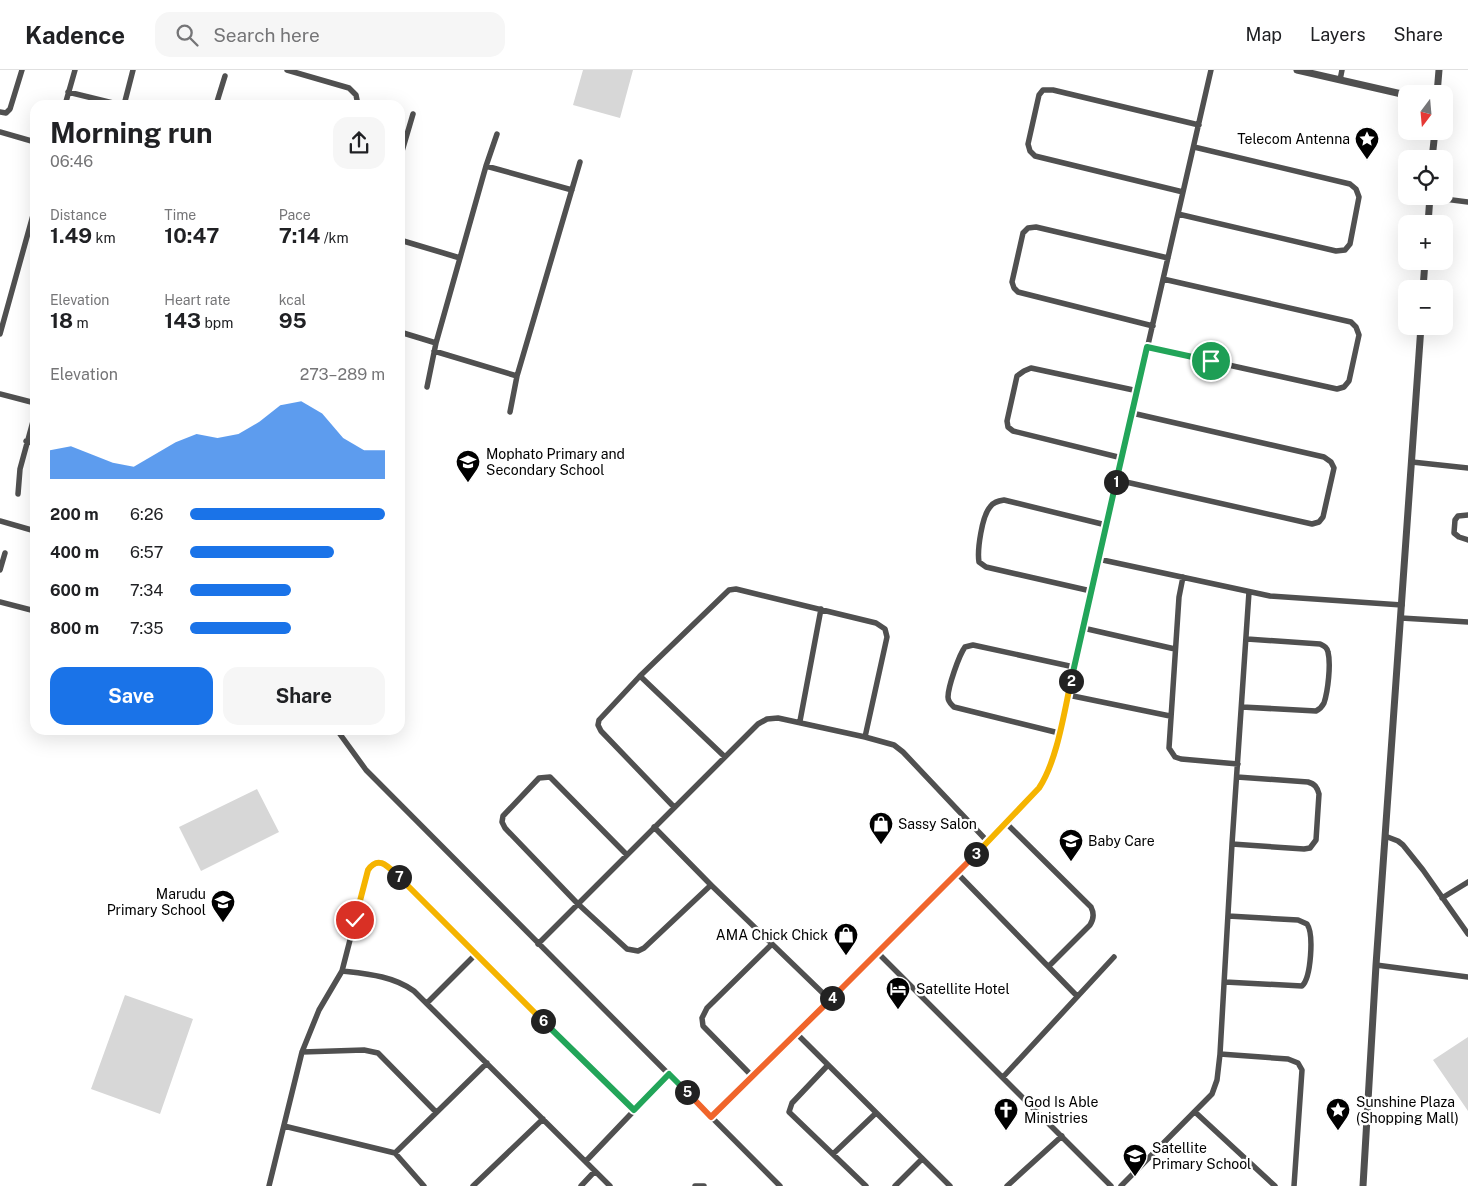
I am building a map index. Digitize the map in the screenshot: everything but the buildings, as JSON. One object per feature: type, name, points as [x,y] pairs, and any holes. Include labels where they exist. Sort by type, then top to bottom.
[{"type":"street","points":[[0,112],[6,113],[10,109],[22,70]]},
{"type":"street","points":[[66,100],[75,70]]},
{"type":"street","points":[[124,100],[133,70]]},
{"type":"street","points":[[287,70],[349,88],[356,95],[357,100]]},
{"type":"street","points":[[711,1117],[878,953],[988,842],[1045,780],[1068,695],[1211,70]]},
{"type":"street","points":[[1297,70],[1398,93]]},
{"type":"street","points":[[1340,80],[1342,70]]},
{"type":"street","points":[[1438,85],[1439,70]]},
{"type":"street","points":[[217,100],[224,76]]},
{"type":"street","points":[[1184,192],[1035,156],[1030,151],[1028,144],[1039,95],[1044,90],[1053,90],[1199,125]]},
{"type":"street","points":[[68,92],[101,100]]},
{"type":"street","points":[[405,141],[413,114]]},
{"type":"street","points":[[0,132],[30,141]]},
{"type":"street","points":[[427,387],[436,343],[486,166],[497,134]]},
{"type":"street","points":[[1178,214],[1336,251],[1345,250],[1350,244],[1359,197],[1356,189],[1350,184],[1194,147]]},
{"type":"street","points":[[510,412],[517,376],[580,162]]},
{"type":"street","points":[[486,166],[572,190]]},
{"type":"street","points":[[1453,200],[1468,202]]},
{"type":"street","points":[[1153,326],[1018,292],[1012,282],[1023,234],[1028,228],[1036,228],[1168,258]]},
{"type":"street","points":[[0,334],[30,229]]},
{"type":"street","points":[[405,242],[460,258]]},
{"type":"street","points":[[1147,347],[1337,389],[1344,387],[1349,380],[1359,335],[1356,327],[1351,322],[1163,279]]},
{"type":"street","points":[[405,334],[436,343]]},
{"type":"street","points":[[1363,1186],[1376,965],[1420,335]]},
{"type":"street","points":[[434,351],[517,376]]},
{"type":"street","points":[[1122,458],[1013,431],[1008,427],[1007,421],[1017,376],[1031,368],[1138,391]]},
{"type":"street","points":[[0,394],[30,402]]},
{"type":"street","points":[[1117,480],[1312,524],[1319,522],[1323,517],[1334,468],[1331,462],[1324,458],[1132,413]]},
{"type":"street","points":[[18,494],[20,470],[30,429]]},
{"type":"street","points":[[26,441],[30,442]]},
{"type":"street","points":[[1412,462],[1468,468]]},
{"type":"street","points":[[1091,591],[986,567],[979,562],[978,553],[986,513],[990,506],[1004,500],[1106,525]]},
{"type":"street","points":[[1468,515],[1458,516],[1454,520],[1454,533],[1468,540]]},
{"type":"street","points":[[0,521],[30,530]]},
{"type":"street","points":[[0,570],[5,554]]},
{"type":"street","points":[[1098,559],[1249,592],[1284,597],[1402,605]]},
{"type":"street","points":[[1183,577],[1179,597],[1169,748],[1175,757],[1181,760],[1238,764]]},
{"type":"street","points":[[674,807],[601,730],[598,725],[600,717],[729,590],[736,589],[822,609],[876,623],[885,629],[887,637],[865,736]]},
{"type":"street","points":[[1120,1186],[1196,1112],[1214,1089],[1217,1080],[1225,982],[1236,777],[1249,592]]},
{"type":"street","points":[[0,602],[30,611]]},
{"type":"street","points":[[800,721],[822,609]]},
{"type":"street","points":[[1401,618],[1468,622]]},
{"type":"street","points":[[1083,628],[1175,649]]},
{"type":"street","points":[[1242,707],[1316,711],[1321,708],[1324,702],[1328,676],[1328,651],[1325,646],[1320,644],[1246,639]]},
{"type":"street","points":[[1059,733],[954,707],[949,702],[948,695],[960,653],[965,647],[973,645],[1074,667]]},
{"type":"street","points":[[640,676],[725,757]]},
{"type":"street","points":[[1068,695],[1170,716]]},
{"type":"street","points":[[538,944],[758,724],[767,719],[778,718],[800,721],[865,736],[894,745],[903,752],[988,842]]},
{"type":"street","points":[[341,735],[366,770],[780,1186]]},
{"type":"street","points":[[626,854],[550,777],[542,777],[536,781],[503,816],[502,822],[505,828],[577,903],[624,947],[638,951],[644,948],[711,885]]},
{"type":"street","points":[[1232,844],[1304,849],[1310,848],[1314,844],[1317,830],[1319,794],[1318,788],[1314,784],[1236,777]]},
{"type":"street","points":[[1006,823],[1091,907],[1093,912],[1093,921],[1090,925],[1049,966]]},
{"type":"street","points":[[654,828],[830,1000]]},
{"type":"street","points":[[1385,836],[1398,841],[1403,846],[1468,934]]},
{"type":"street","points":[[269,1186],[302,1052],[319,1010],[342,971],[368,870],[377,863],[388,867],[634,1110]]},
{"type":"street","points":[[957,873],[1077,996]]},
{"type":"street","points":[[1442,898],[1468,882]]},
{"type":"street","points":[[1225,982],[1302,986],[1308,976],[1311,935],[1307,924],[1298,920],[1228,916]]},
{"type":"street","points":[[752,1076],[704,1026],[702,1018],[707,1008],[772,944]]},
{"type":"street","points":[[878,953],[1111,1186]]},
{"type":"street","points":[[427,1002],[475,955]]},
{"type":"street","points":[[1003,1077],[1114,957]]},
{"type":"street","points":[[1376,965],[1468,976]]},
{"type":"street","points":[[342,971],[397,981],[410,988],[427,1002],[610,1186]]},
{"type":"street","points":[[796,1033],[950,1186]]},
{"type":"street","points":[[302,1052],[364,1050],[378,1053],[436,1112]]},
{"type":"street","points":[[1220,1054],[1288,1059],[1300,1066],[1302,1070],[1294,1186]]},
{"type":"street","points":[[395,1153],[487,1063]]},
{"type":"street","points":[[828,1065],[792,1103],[789,1110],[791,1115],[866,1186]]},
{"type":"street","points":[[586,1161],[669,1074]]},
{"type":"street","points":[[1196,1112],[1275,1186]]},
{"type":"street","points":[[833,1154],[876,1113]]},
{"type":"street","points":[[473,1186],[543,1119]]},
{"type":"street","points":[[284,1126],[395,1153],[424,1186]]},
{"type":"street","points":[[1007,1186],[1062,1136]]},
{"type":"street","points":[[895,1186],[922,1159]]},
{"type":"street","points":[[580,1186],[595,1171]]},
{"type":"street","points":[[696,1186],[704,1186]]},
{"type":"shaded area","points":[[583,70],[633,70],[620,118],[573,105]]},
{"type":"shaded area","points":[[257,789],[279,832],[201,871],[179,827]]},
{"type":"shaded area","points":[[125,995],[193,1019],[160,1114],[91,1089]]},
{"type":"shaded area","points":[[1468,1037],[1468,1111],[1433,1060]]},
{"type":"place","name":"Telecom Antenna","points":[[1367,160]]},
{"type":"place","name":"Mophato Primary and Secondary School","points":[[468,483]]},
{"type":"place","name":"Sassy Salon","points":[[881,845]]},
{"type":"place","name":"Baby Care","points":[[1071,862]]},
{"type":"place","name":"Marudu Primary School","points":[[223,923]]},
{"type":"place","name":"AMA Chick Chick","points":[[846,956]]},
{"type":"place","name":"Satellite Hotel","points":[[898,1010]]},
{"type":"place","name":"God Is Able Ministries","points":[[1006,1131]]},
{"type":"place","name":"Sunshine Plaza (Shopping Mall)","points":[[1338,1131]]},
{"type":"place","name":"Satellite Primary School","points":[[1135,1177]]},
{"type":"route","points":[[355,920],[369,868],[374,863],[386,865],[634,1110],[669,1074],[711,1117],[878,953],[988,842],[1045,780],[1059,733],[1147,347],[1211,361]]}]
